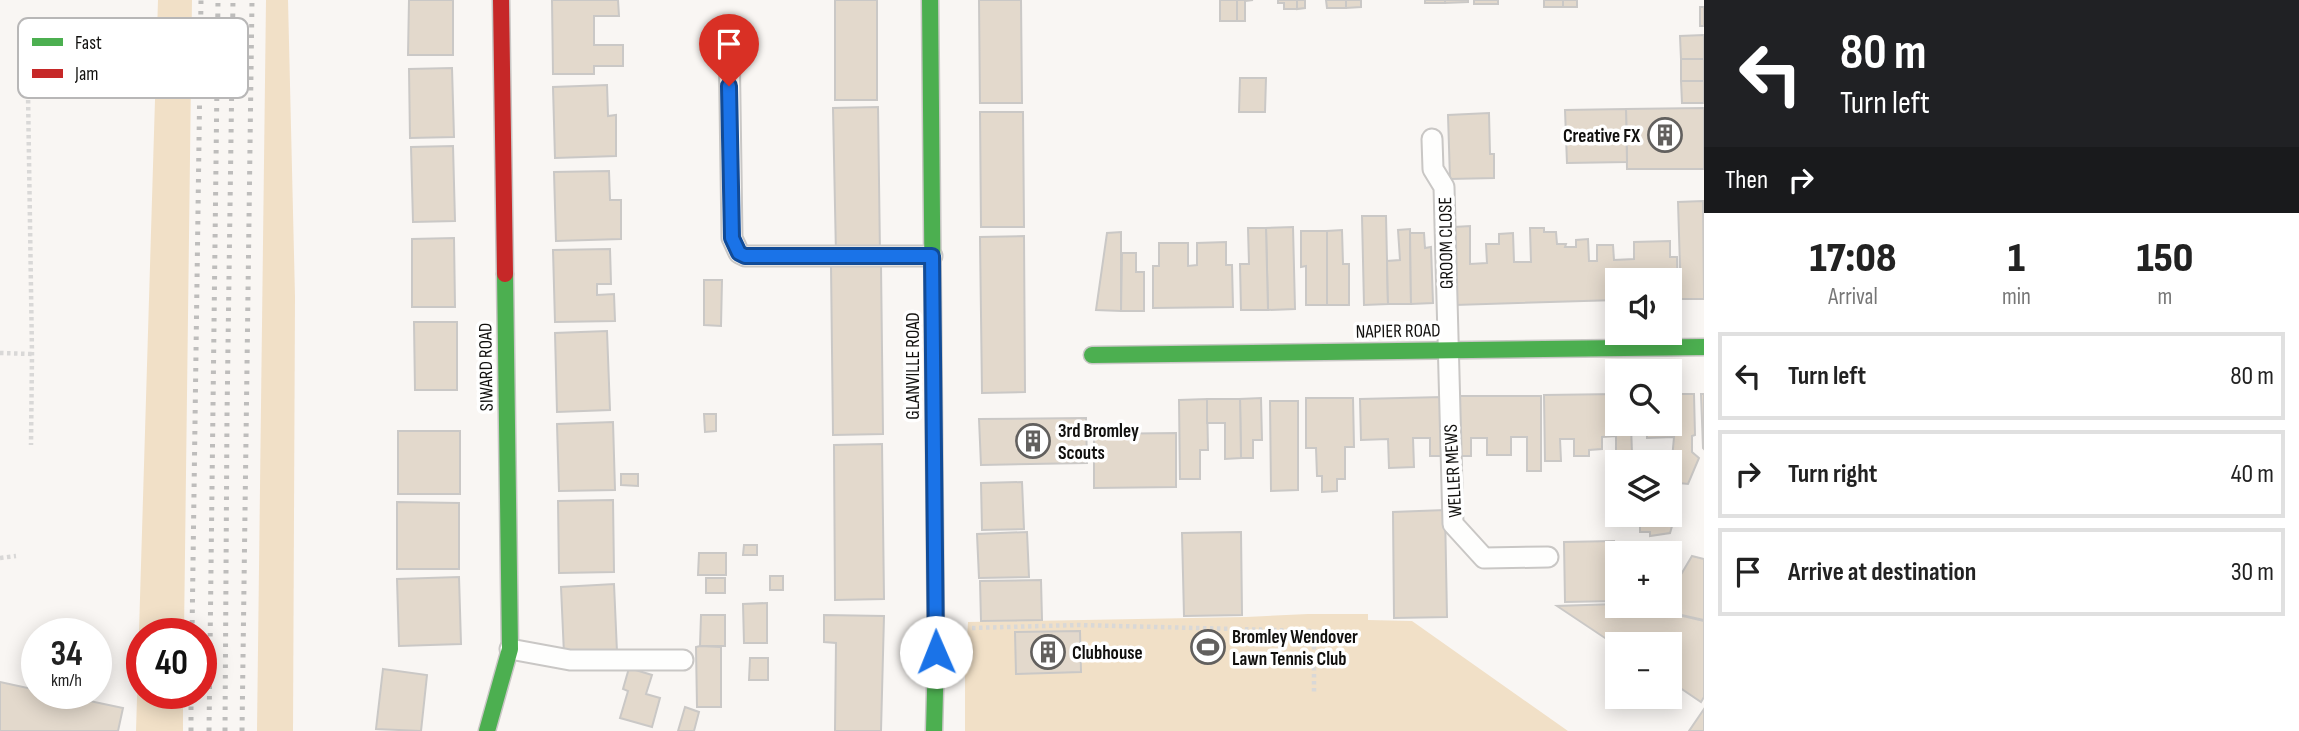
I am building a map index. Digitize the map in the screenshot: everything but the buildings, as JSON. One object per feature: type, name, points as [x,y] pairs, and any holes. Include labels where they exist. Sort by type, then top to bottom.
[{"type":"street","name":"SIWARD ROAD","points":[[487,731],[510,649],[501,0]]},
{"type":"street","name":"GLANVILLE ROAD","points":[[930,0],[936,629],[934,731]]},
{"type":"street","name":"NAPIER ROAD","points":[[1092,355],[1704,347]]},
{"type":"lane","points":[[729,36],[732,238],[739,253],[745,256],[932,256]]},
{"type":"lane","name":"GROOM CLOSE","points":[[1432,139],[1433,169],[1444,187],[1448,350]]},
{"type":"lane","name":"WELLER MEWS","points":[[1448,350],[1453,524],[1484,558],[1548,557]]},
{"type":"lane","points":[[510,649],[570,660],[683,660]]},
{"type":"path","points":[[28,98],[33,354],[31,445]]},
{"type":"path","points":[[0,353],[33,354]]},
{"type":"path","points":[[0,558],[16,556]]},
{"type":"path","points":[[936,629],[1078,625],[1314,631],[1314,693]]},
{"type":"shaded area","points":[[158,0],[192,0],[192,18],[157,18]]},
{"type":"shaded area","points":[[266,0],[288,0],[295,297],[293,731],[257,731]]},
{"type":"shaded area","points":[[155,98],[191,98],[184,618],[139,618]]},
{"type":"shaded area","name":"Bromley Wendover Lawn Tennis Club","points":[[1368,614],[1368,620],[1412,621],[1568,731],[965,731],[968,622]]},
{"type":"shaded area","points":[[137,709],[183,709],[183,731],[136,731]]},
{"type":"railway","points":[[201,0],[201,18]]},
{"type":"railway","points":[[218,0],[218,18]]},
{"type":"railway","points":[[233,0],[233,18]]},
{"type":"railway","points":[[242,731],[252,0]]},
{"type":"railway","points":[[192,618],[200,98]]},
{"type":"railway","points":[[209,731],[217,98]]},
{"type":"railway","points":[[225,731],[232,98]]},
{"type":"railway","points":[[191,709],[191,731]]},
{"type":"traffic: fast","points":[[930,0],[936,652],[934,731]]},
{"type":"traffic: fast","points":[[487,731],[510,649],[505,274]]},
{"type":"traffic: fast","points":[[1092,355],[1704,347]]},
{"type":"traffic: jam","points":[[501,0],[505,274]]},
{"type":"place","name":"Creative FX","points":[[1665,135]]},
{"type":"place","name":"3rd Bromley Scouts","points":[[1033,441]]},
{"type":"place","name":"Bromley Wendover Lawn Tennis Club","points":[[1208,647]]},
{"type":"place","name":"Clubhouse","points":[[1048,652]]},
{"type":"route","points":[[729,86],[732,238],[739,253],[745,256],[932,256],[936,652]]}]
